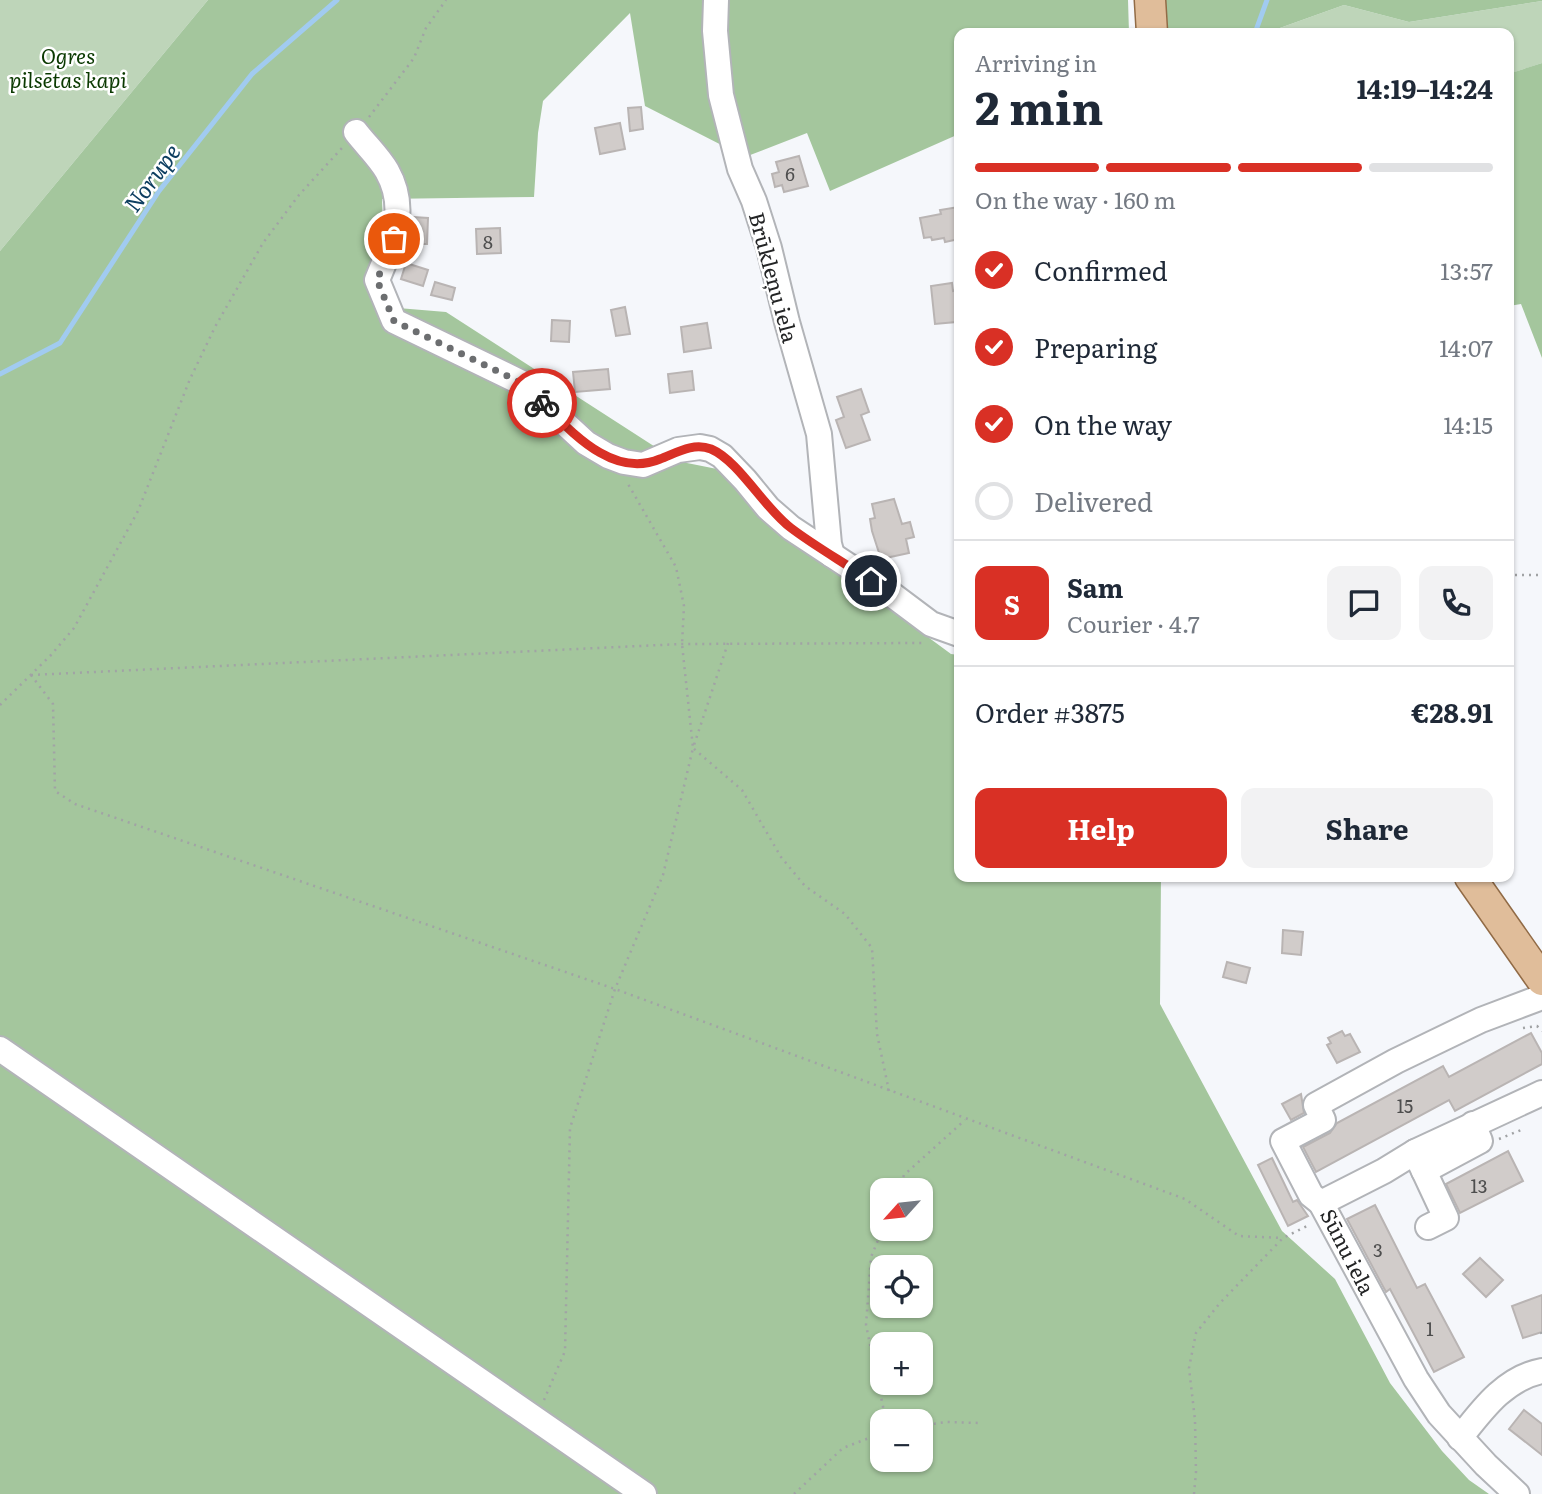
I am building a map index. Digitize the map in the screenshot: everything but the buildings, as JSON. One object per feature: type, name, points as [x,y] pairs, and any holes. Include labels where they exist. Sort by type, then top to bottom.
[{"type":"main road","points":[[1150,0],[1152,28]]},
{"type":"main road","points":[[1473,882],[1542,980]]},
{"type":"street","name":"Brūkleņu iela","points":[[716,0],[715,31],[721,95],[740,169],[754,201],[769,248],[819,434],[832,555]]},
{"type":"street","points":[[356,132],[387,172],[399,207],[394,239],[377,280],[394,321],[520,382],[575,434],[608,456],[643,465],[678,450],[701,447],[710,449],[722,456],[768,508],[791,528],[931,624],[954,632]]},
{"type":"street","points":[[1324,1209],[1311,1195],[1283,1141],[1323,1120],[1315,1105],[1405,1056],[1481,1020],[1542,997]]},
{"type":"street","points":[[0,1049],[644,1494]]},
{"type":"street","name":"Sūnu iela","points":[[1517,1494],[1439,1414],[1416,1379],[1324,1209],[1384,1171],[1420,1162],[1473,1124],[1542,1093]]},
{"type":"street","points":[[1420,1162],[1446,1218],[1428,1227]]},
{"type":"street","points":[[1460,1438],[1486,1405],[1510,1385],[1528,1374],[1542,1371]]},
{"type":"path","points":[[0,705],[32,675],[74,628],[138,511],[190,379],[215,327],[263,243],[299,195],[356,132],[414,58],[426,28],[446,0]]},
{"type":"path","points":[[627,482],[676,567],[684,606],[682,644],[693,748],[742,790],[780,857],[805,886],[845,914],[872,948],[877,1034],[889,1091]]},
{"type":"path","points":[[1514,575],[1542,575]]},
{"type":"path","points":[[32,675],[682,644],[933,643],[954,634]]},
{"type":"path","points":[[535,1420],[565,1351],[570,1128],[615,989],[663,875],[693,748],[728,643]]},
{"type":"path","points":[[32,675],[53,704],[55,791],[75,804],[615,989],[1185,1199],[1239,1236],[1283,1238]]},
{"type":"path","points":[[903,1178],[965,1120]]},
{"type":"path","points":[[1498,1140],[1521,1130]]},
{"type":"path","points":[[1194,1494],[1195,1420],[1189,1368],[1196,1333],[1219,1304],[1283,1238],[1324,1209]]},
{"type":"path","points":[[878,1241],[871,1258],[866,1325],[884,1409]]},
{"type":"path","points":[[933,1424],[980,1423]]},
{"type":"path","points":[[794,1494],[843,1448],[870,1438]]},
{"type":"green space","name":"Ogres pilsētas kapi","points":[[0,0],[208,0],[0,251]]},
{"type":"green space","points":[[208,0],[1128,0],[1129,28],[954,28],[954,136],[830,191],[807,133],[745,157],[645,106],[630,13],[543,101],[534,197],[382,199],[386,307],[446,312],[677,461],[717,469],[805,552],[954,654],[954,882],[1161,882],[1160,1004],[1282,1231],[1335,1279],[1390,1383],[1442,1451],[1469,1480],[1489,1494],[0,1494],[0,251]]},
{"type":"green space","points":[[1155,0],[1542,0],[1409,22],[1344,5],[1280,28],[1156,28]]},
{"type":"green space","points":[[1542,1],[1542,63],[1514,72],[1514,28],[1280,28],[1344,5],[1409,22]]},
{"type":"green space","points":[[1542,63],[1542,358],[1521,304],[1514,305],[1514,72]]},
{"type":"waterway","name":"Norupe","points":[[0,374],[60,343],[159,191],[252,74],[337,0]]},
{"type":"waterway","points":[[1257,28],[1267,0]]},
{"type":"way so far","points":[[394,239],[377,280],[394,321],[520,382],[542,403]]},
{"type":"route","points":[[542,403],[597,451],[624,462],[643,465],[678,450],[701,447],[710,449],[722,456],[768,508],[791,528],[871,581]]}]
